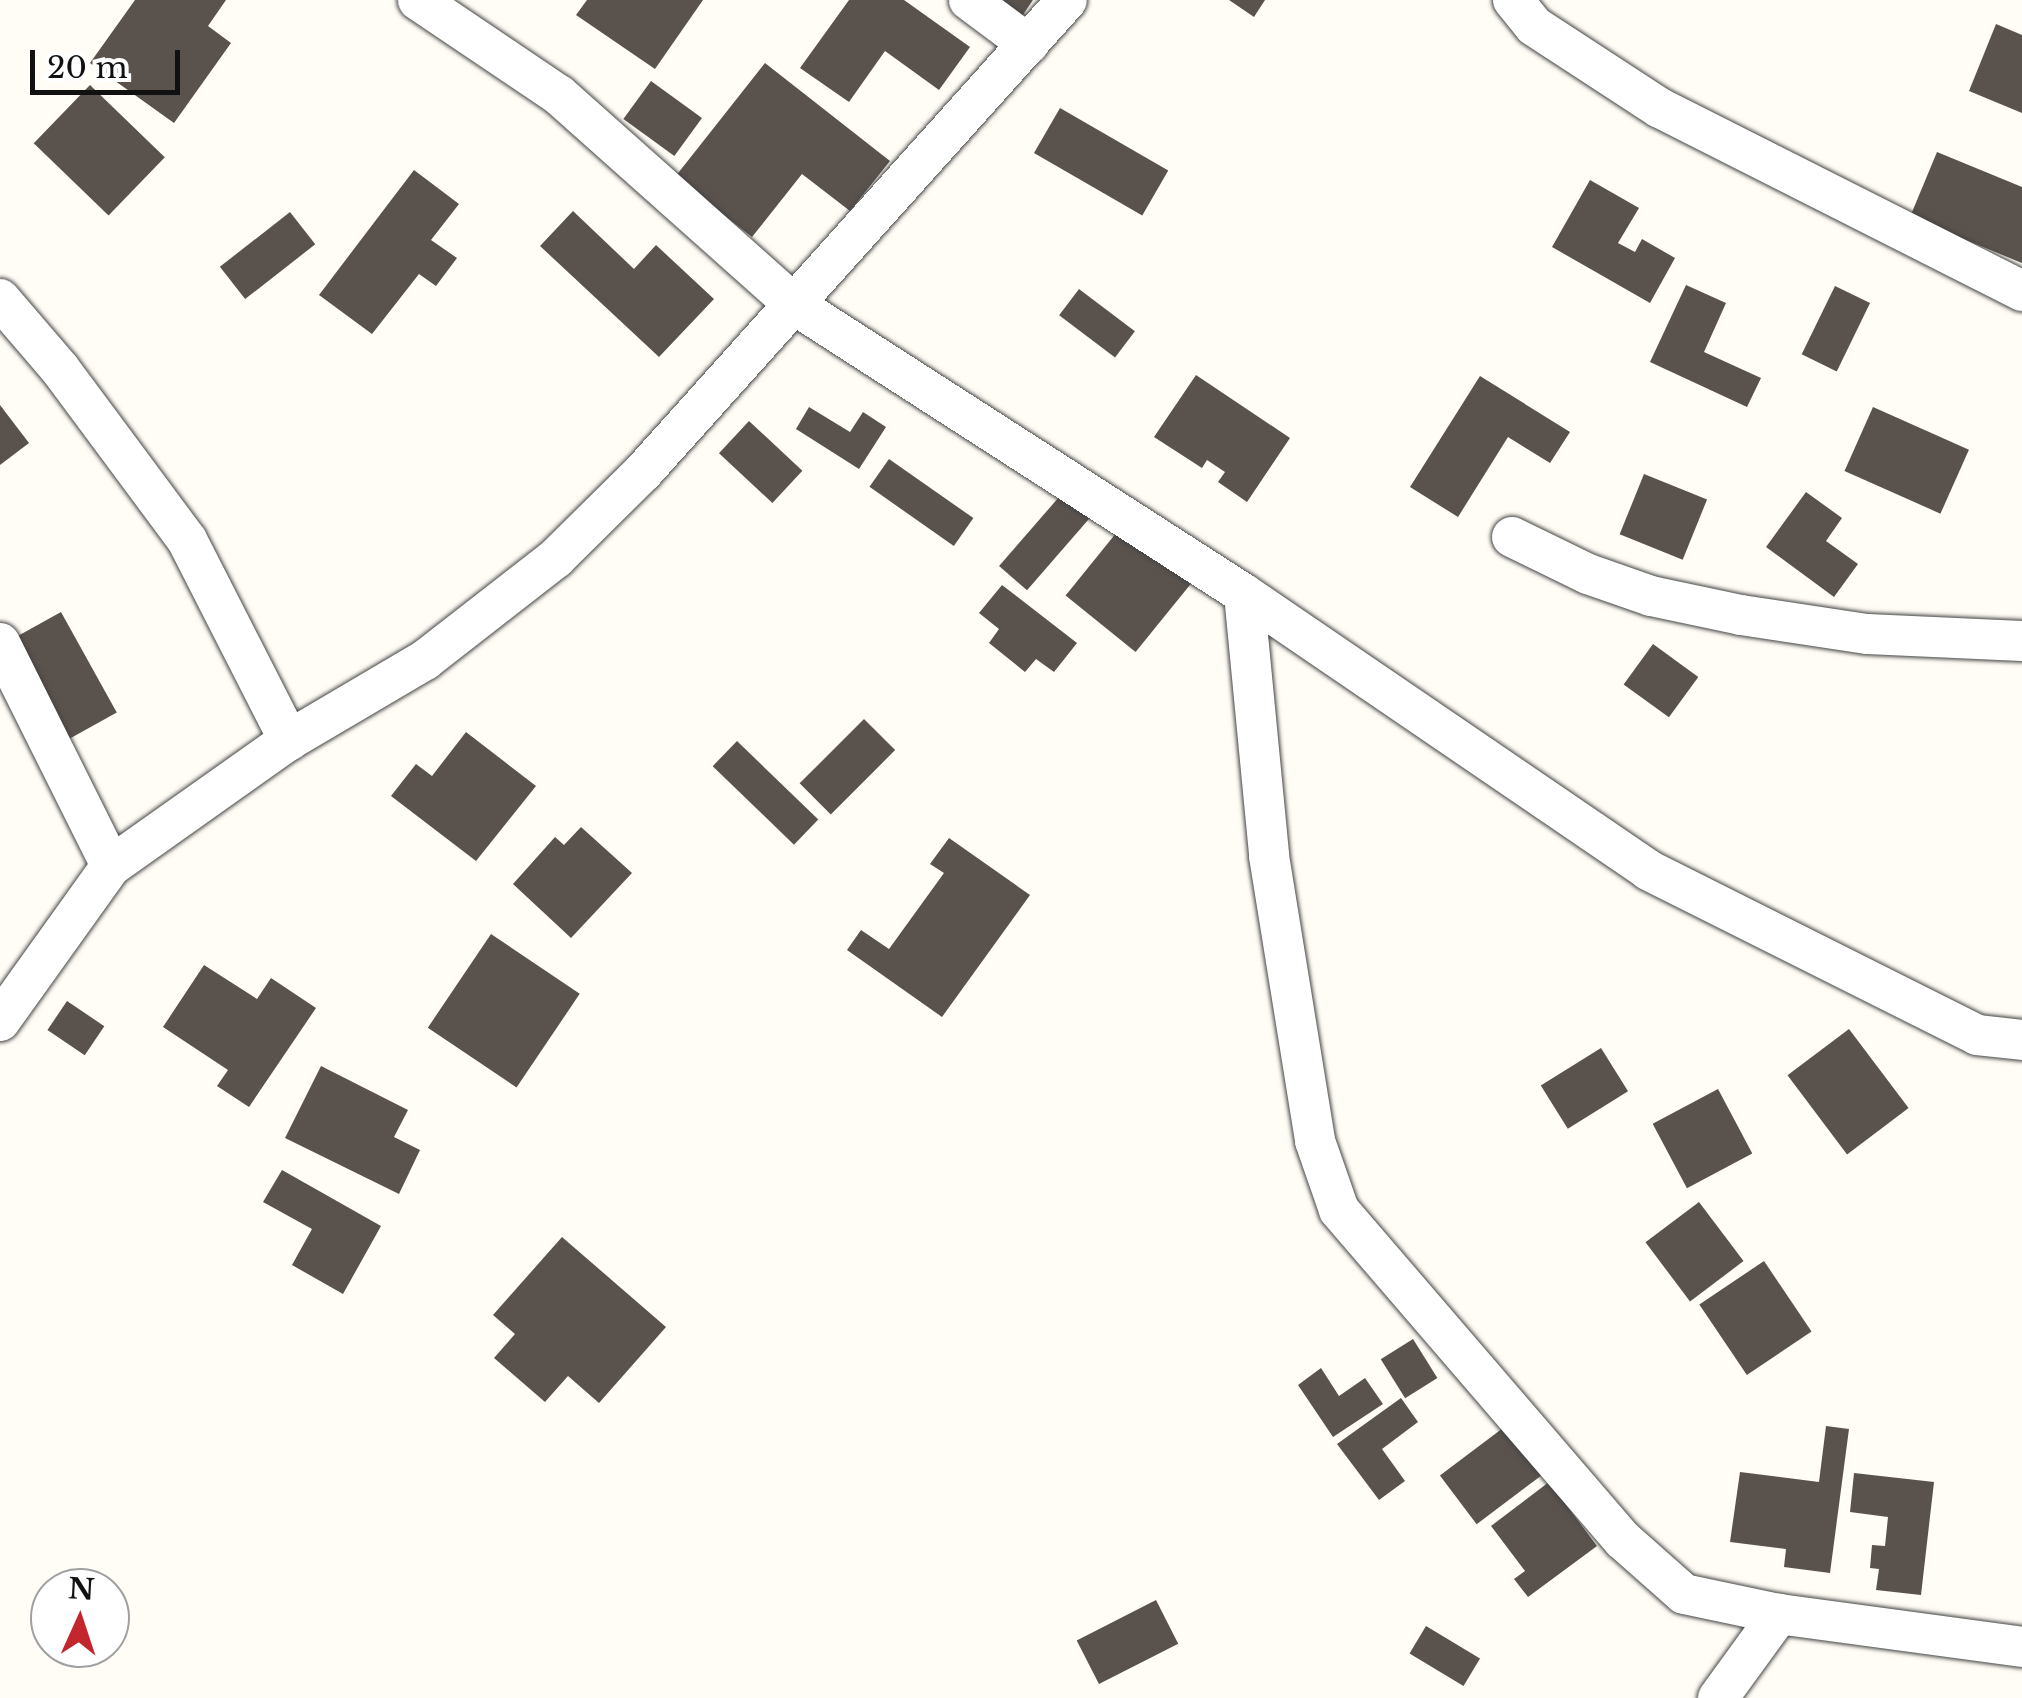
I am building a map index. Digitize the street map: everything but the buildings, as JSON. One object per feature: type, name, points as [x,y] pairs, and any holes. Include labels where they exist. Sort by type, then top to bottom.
[{"type":"street","points":[[418,0],[559,94],[796,305],[1244,594],[1648,870],[1977,1035],[2022,1040]]},
{"type":"street","points":[[969,0],[1028,44]]},
{"type":"street","points":[[0,1020],[111,866],[288,740],[425,660],[556,558],[643,472],[796,305],[1067,0]]},
{"type":"street","points":[[1513,0],[1534,26],[1660,108],[2022,291]]},
{"type":"street","points":[[0,298],[60,370],[187,540],[288,740]]},
{"type":"street","points":[[1512,537],[1588,574],[1651,596],[1741,615],[1867,634],[2022,642]]},
{"type":"street","points":[[1244,594],[1269,856],[1315,1141],[1339,1210],[1623,1540],[1684,1594],[1779,1614],[2022,1647]]},
{"type":"street","points":[[0,643],[111,866]]},
{"type":"street","points":[[1718,1698],[1779,1614]]}]
